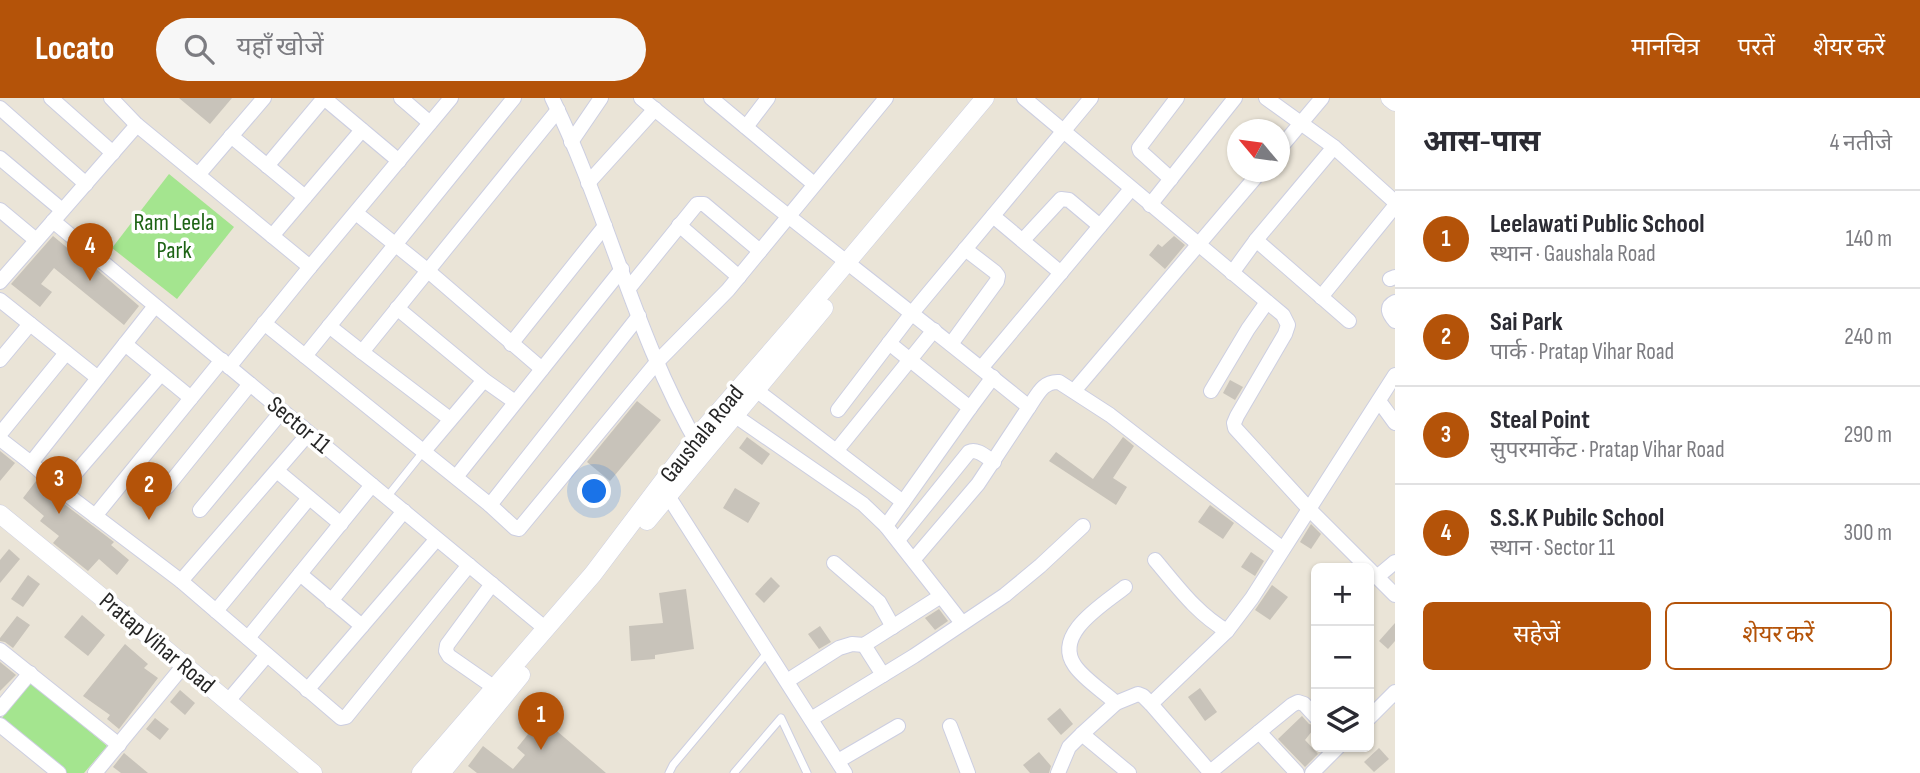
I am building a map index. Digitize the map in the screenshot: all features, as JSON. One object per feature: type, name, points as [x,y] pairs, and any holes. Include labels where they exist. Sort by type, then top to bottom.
[{"type":"street","points":[[51,98],[113,153]]},
{"type":"street","points":[[111,98],[137,125],[310,267]]},
{"type":"street","points":[[198,175],[264,98]]},
{"type":"street","points":[[267,166],[324,98],[399,161]]},
{"type":"street","points":[[401,98],[430,123]]},
{"type":"street","points":[[95,516],[191,398],[264,323],[451,98]]},
{"type":"street","points":[[305,356],[514,98]]},
{"type":"street","points":[[571,142],[601,98]]},
{"type":"street","points":[[641,98],[1030,407]]},
{"type":"street","points":[[711,98],[814,184]]},
{"type":"street","points":[[746,127],[768,98]]},
{"type":"street","points":[[264,323],[519,529],[657,362],[739,277],[886,98]]},
{"type":"street","name":"Gaushala Road","points":[[699,446],[734,415],[756,390],[985,98]]},
{"type":"street","name":"Gaushala Road","points":[[441,773],[699,446],[999,98]]},
{"type":"street","points":[[1024,98],[1283,315],[1287,325],[1284,334],[1237,416],[1235,428],[1363,563]]},
{"type":"street","points":[[838,410],[912,313],[1091,98]]},
{"type":"street","points":[[1171,178],[1139,148],[1177,98]]},
{"type":"street","points":[[1150,205],[1235,98]]},
{"type":"street","points":[[1266,98],[1334,147],[1395,204],[1321,297]]},
{"type":"street","points":[[1290,136],[1322,98]]},
{"type":"street","points":[[1390,98],[1395,102]]},
{"type":"street","points":[[362,352],[555,104],[664,381],[699,446]]},
{"type":"street","points":[[0,108],[86,184]]},
{"type":"street","points":[[588,183],[655,109]]},
{"type":"street","points":[[0,282],[5,264],[36,240],[137,125]]},
{"type":"street","points":[[272,236],[362,130]]},
{"type":"street","points":[[232,136],[304,197]]},
{"type":"street","points":[[1232,273],[1255,240],[1334,147]]},
{"type":"street","name":"Sector 11","points":[[0,158],[57,216],[155,306],[546,629]]},
{"type":"street","points":[[1074,391],[1250,182]]},
{"type":"street","points":[[982,368],[1131,189]]},
{"type":"street","points":[[1023,240],[1061,199],[1069,200],[1100,226]]},
{"type":"street","points":[[629,288],[697,204],[704,204],[760,251]]},
{"type":"street","points":[[0,210],[36,240]]},
{"type":"street","points":[[356,213],[542,369]]},
{"type":"street","points":[[993,216],[1061,273]]},
{"type":"street","points":[[679,225],[739,277]]},
{"type":"street","points":[[511,344],[605,226]]},
{"type":"street","points":[[1255,240],[1349,321]]},
{"type":"street","points":[[951,344],[998,276],[965,249]]},
{"type":"street","points":[[456,477],[621,269]]},
{"type":"street","points":[[0,300],[98,378]]},
{"type":"street","points":[[1211,391],[1267,302]]},
{"type":"street","points":[[1395,302],[1388,309],[1395,321]]},
{"type":"street","points":[[31,463],[155,306]]},
{"type":"street","points":[[397,308],[484,380],[515,402]]},
{"type":"street","points":[[491,505],[639,316]]},
{"type":"street","points":[[0,360],[30,324]]},
{"type":"street","points":[[329,326],[450,419]]},
{"type":"street","points":[[837,450],[934,330]]},
{"type":"street","points":[[889,343],[970,408]]},
{"type":"street","points":[[125,344],[191,398]]},
{"type":"street","points":[[66,353],[0,437],[61,490],[181,581],[337,716],[346,717],[469,565]]},
{"type":"street","points":[[61,490],[161,374]]},
{"type":"street","points":[[1151,704],[1227,631],[1252,598],[1395,375]]},
{"type":"street","points":[[886,526],[993,377]]},
{"type":"street","points":[[424,451],[484,380]]},
{"type":"street","points":[[914,559],[957,510],[994,462],[1043,386],[1051,382],[1059,382],[1110,415],[1283,549]]},
{"type":"street","points":[[167,487],[250,384]]},
{"type":"street","points":[[756,390],[903,502]]},
{"type":"street","points":[[1378,401],[1395,423]]},
{"type":"street","points":[[200,510],[282,411]]},
{"type":"street","points":[[734,415],[863,505],[886,526],[914,559],[962,623]]},
{"type":"street","points":[[181,581],[309,433]]},
{"type":"street","points":[[898,540],[969,452],[977,451],[994,462]]},
{"type":"street","points":[[278,471],[341,524]]},
{"type":"street","points":[[248,638],[372,485]]},
{"type":"street","points":[[664,490],[842,767],[898,726]]},
{"type":"street","name":"Gaushala Road","points":[[421,773],[664,490]]},
{"type":"street","points":[[216,611],[309,498]]},
{"type":"street","points":[[331,601],[404,511]]},
{"type":"street","name":"Pratap Vihar Road","points":[[0,514],[181,669],[295,773]]},
{"type":"street","points":[[811,719],[915,656],[1005,595],[1083,526]]},
{"type":"street","name":"Pratap Vihar Road","points":[[0,528],[181,669],[228,701],[313,773]]},
{"type":"street","points":[[307,690],[436,540]]},
{"type":"street","points":[[1155,560],[1207,619],[1227,631]]},
{"type":"street","points":[[1374,570],[1395,562]]},
{"type":"street","points":[[834,563],[879,603],[893,627]]},
{"type":"street","points":[[300,574],[362,626]]},
{"type":"street","points":[[1374,574],[1395,595]]},
{"type":"street","points":[[492,584],[447,645],[446,651],[449,656],[495,688]]},
{"type":"street","points":[[1116,703],[1077,668],[1070,657],[1069,643],[1073,632],[1083,621],[1125,587]]},
{"type":"street","points":[[787,681],[839,648],[852,644],[864,645],[941,596]]},
{"type":"street","points":[[864,645],[883,675]]},
{"type":"street","points":[[0,650],[119,745]]},
{"type":"street","points":[[228,701],[267,655]]},
{"type":"street","points":[[94,773],[181,669]]},
{"type":"street","points":[[0,709],[30,673]]},
{"type":"street","points":[[1374,713],[1395,692]]},
{"type":"street","points":[[1058,773],[1069,747],[1082,734],[1116,703],[1138,694],[1151,704],[1209,772],[1292,705],[1298,702],[1304,704],[1311,712]]},
{"type":"street","points":[[0,725],[59,773]]},
{"type":"street","points":[[950,726],[968,773]]},
{"type":"street","points":[[1259,732],[1297,773]]},
{"type":"street","points":[[1082,734],[1129,773]]},
{"type":"street","points":[[1312,773],[1333,752]]},
{"type":"lane","points":[[387,497],[424,451]]},
{"type":"lane","points":[[669,773],[768,651]]},
{"type":"lane","points":[[734,773],[781,718],[807,773]]},
{"type":"green space","name":"Ram Leela Park","points":[[169,174],[234,227],[177,299],[112,248]]},
{"type":"green space","points":[[31,682],[107,746],[84,773],[67,773],[2,718]]},
{"type":"building","points":[[179,98],[232,98],[210,124]]},
{"type":"building","points":[[53,236],[139,306],[124,325],[54,268],[41,284],[52,292],[40,307],[11,284]]},
{"type":"building","points":[[1174,236],[1185,245],[1165,269],[1149,255],[1158,244],[1162,247]]},
{"type":"building","points":[[1230,380],[1243,387],[1235,400],[1223,393]]},
{"type":"building","points":[[637,401],[661,420],[610,481],[587,462]]},
{"type":"building","points":[[747,437],[770,454],[762,465],[739,448]]},
{"type":"building","points":[[1123,437],[1134,446],[1113,478],[1127,487],[1116,505],[1049,461],[1056,452],[1093,479]]},
{"type":"building","points":[[0,451],[15,463],[0,481]]},
{"type":"building","points":[[36,481],[114,542],[111,545],[129,560],[117,575],[99,559],[88,571],[53,543],[59,536],[40,521],[44,516],[23,498]]},
{"type":"building","points":[[735,488],[760,503],[748,523],[723,508]]},
{"type":"building","points":[[1210,505],[1234,523],[1223,539],[1198,522]]},
{"type":"building","points":[[1311,524],[1321,534],[1311,549],[1300,542]]},
{"type":"building","points":[[9,549],[20,559],[0,583],[0,560]]},
{"type":"building","points":[[1251,552],[1264,561],[1255,576],[1241,567]]},
{"type":"building","points":[[28,575],[40,584],[23,607],[11,599]]},
{"type":"building","points":[[771,577],[780,586],[764,603],[755,594]]},
{"type":"building","points":[[1272,585],[1288,597],[1270,620],[1255,610]]},
{"type":"building","points":[[686,589],[694,649],[655,655],[655,659],[631,661],[629,626],[663,623],[659,593]]},
{"type":"building","points":[[939,609],[948,621],[935,630],[925,618]]},
{"type":"building","points":[[82,615],[105,635],[88,656],[64,637]]},
{"type":"building","points":[[17,616],[30,625],[13,648],[0,641],[0,638]]},
{"type":"building","points":[[1395,623],[1395,641],[1388,649],[1379,641]]},
{"type":"building","points":[[820,626],[831,642],[819,649],[808,634]]},
{"type":"building","points":[[125,644],[148,664],[144,668],[158,678],[119,729],[107,719],[110,715],[83,696]]},
{"type":"building","points":[[0,662],[16,675],[0,691]]},
{"type":"building","points":[[1200,688],[1217,712],[1205,721],[1188,697]]},
{"type":"building","points":[[180,690],[195,703],[185,715],[170,702]]},
{"type":"building","points":[[1060,708],[1073,724],[1061,735],[1047,719]]},
{"type":"building","points":[[1302,716],[1311,725],[1311,732],[1305,740],[1311,746],[1311,752],[1318,754],[1305,767],[1278,739]]},
{"type":"building","points":[[155,718],[169,729],[160,740],[146,729]]},
{"type":"building","points":[[551,726],[606,773],[477,773],[468,766],[483,746],[513,769],[525,755],[517,748],[529,733],[539,741]]},
{"type":"building","points":[[1379,748],[1389,759],[1374,772],[1364,762]]},
{"type":"building","points":[[1039,752],[1051,766],[1049,773],[1030,773],[1023,765]]},
{"type":"building","points":[[124,753],[148,773],[121,773],[113,767]]},
{"type":"place","name":"S.S.K Pubilc School","points":[[90,281]]},
{"type":"place","name":"Steal Point","points":[[59,514]]},
{"type":"place","name":"Sai Park","points":[[149,520]]},
{"type":"place","name":"Leelawati Public School","points":[[541,750]]}]
